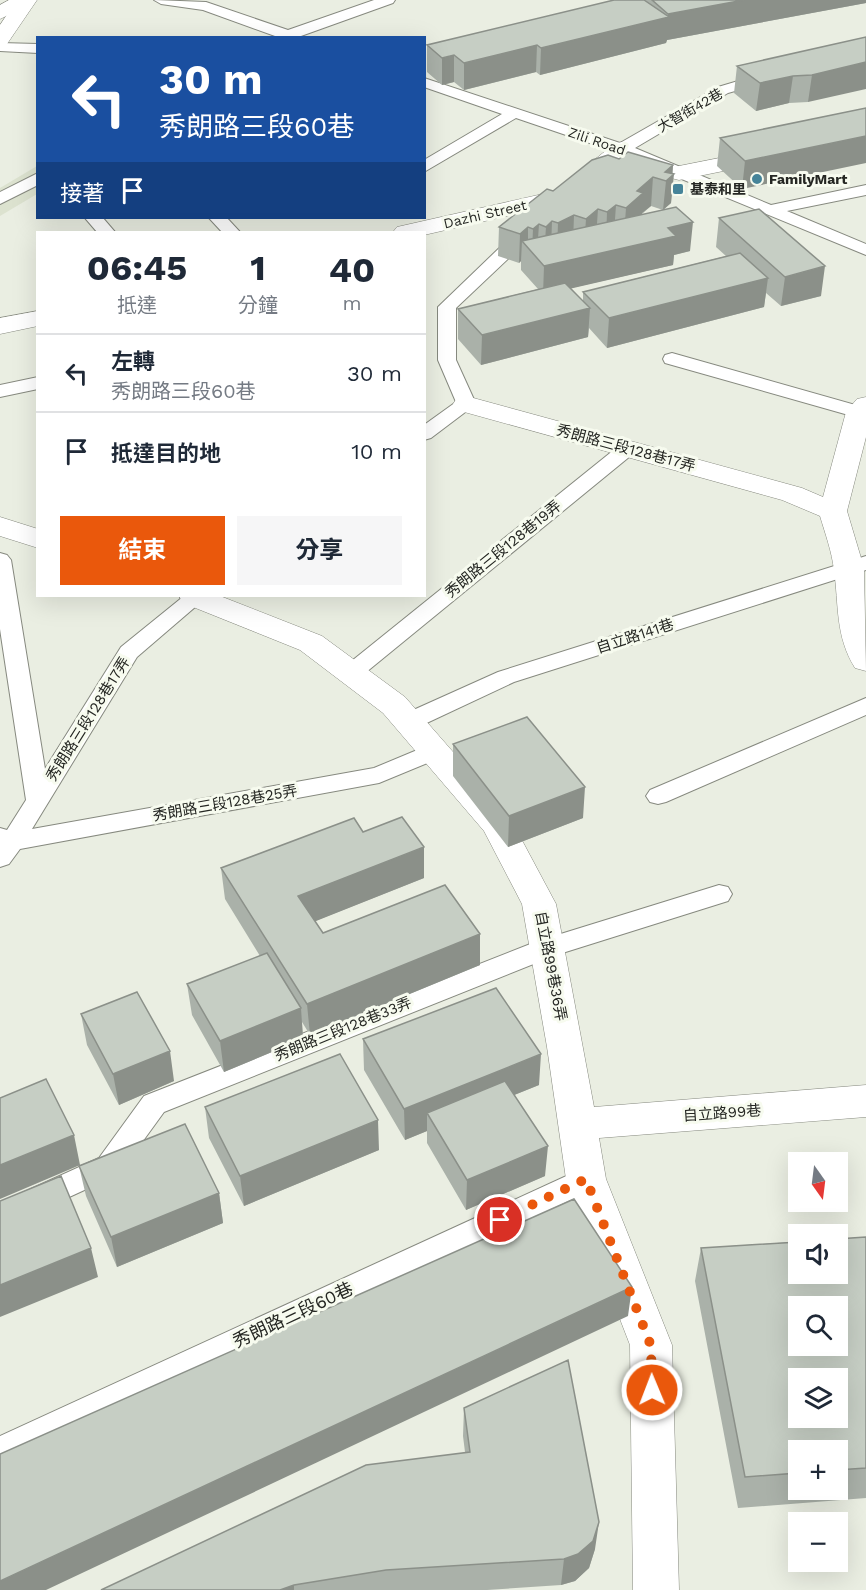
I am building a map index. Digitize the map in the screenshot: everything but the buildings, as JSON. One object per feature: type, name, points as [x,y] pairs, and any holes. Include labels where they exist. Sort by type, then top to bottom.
[{"type":"street","points":[[0,13],[25,0]]},
{"type":"street","points":[[0,40],[25,0]]},
{"type":"street","name":"Dazhi Street","points":[[409,231],[564,196],[622,149]]},
{"type":"street","points":[[679,173],[784,153]]},
{"type":"street","points":[[0,326],[36,318]]},
{"type":"street","name":"秀朗路三段128巷17弄","points":[[466,404],[792,494],[832,511]]},
{"type":"street","points":[[863,409],[832,511],[858,565],[853,626],[866,661]]},
{"type":"street","points":[[0,526],[36,538]]},
{"type":"street","name":"自立路99巷36弄","points":[[198,597],[311,643],[394,705],[497,824],[539,904],[586,1179],[651,1346],[656,1590]]},
{"type":"street","name":"自立路99巷","points":[[578,1124],[866,1101]]},
{"type":"lane","points":[[160,0],[212,3],[287,36],[388,0]]},
{"type":"lane","points":[[0,47],[36,50]]},
{"type":"lane","name":"大智街42巷","points":[[622,149],[723,90],[776,75]]},
{"type":"lane","name":"Zili Road","points":[[426,83],[622,149],[866,250]]},
{"type":"lane","points":[[426,166],[514,112]]},
{"type":"lane","points":[[0,199],[36,179]]},
{"type":"lane","points":[[769,210],[866,190]]},
{"type":"lane","points":[[426,433],[466,404],[447,360],[447,307],[564,196]]},
{"type":"lane","points":[[95,219],[105,231]]},
{"type":"lane","points":[[219,219],[230,231]]},
{"type":"lane","points":[[672,359],[863,409]]},
{"type":"lane","points":[[0,391],[36,383]]},
{"type":"lane","name":"秀朗路三段128巷19弄","points":[[351,673],[627,449]]},
{"type":"lane","points":[[0,560],[38,800]]},
{"type":"lane","name":"自立路141巷","points":[[408,722],[506,677],[858,565]]},
{"type":"lane","name":"秀朗路三段128巷17弄","points":[[4,846],[38,800],[129,652],[195,597]]},
{"type":"lane","points":[[658,796],[866,706]]},
{"type":"lane","name":"秀朗路三段128巷25弄","points":[[4,846],[379,776],[434,752]]},
{"type":"lane","name":"秀朗路三段128巷33弄","points":[[0,1217],[109,1166],[154,1104],[547,948],[718,894]]},
{"type":"lane","name":"秀朗路三段60巷","points":[[0,1452],[586,1179]]},
{"type":"shaded area","points":[[36,167],[36,195],[0,216],[0,188]]},
{"type":"place","name":"FamilyMart","points":[[757,179]]},
{"type":"place","name":"基泰和里","points":[[678,189]]},
{"type":"route","points":[[500,1220],[586,1179],[651,1346],[652,1390]]}]
